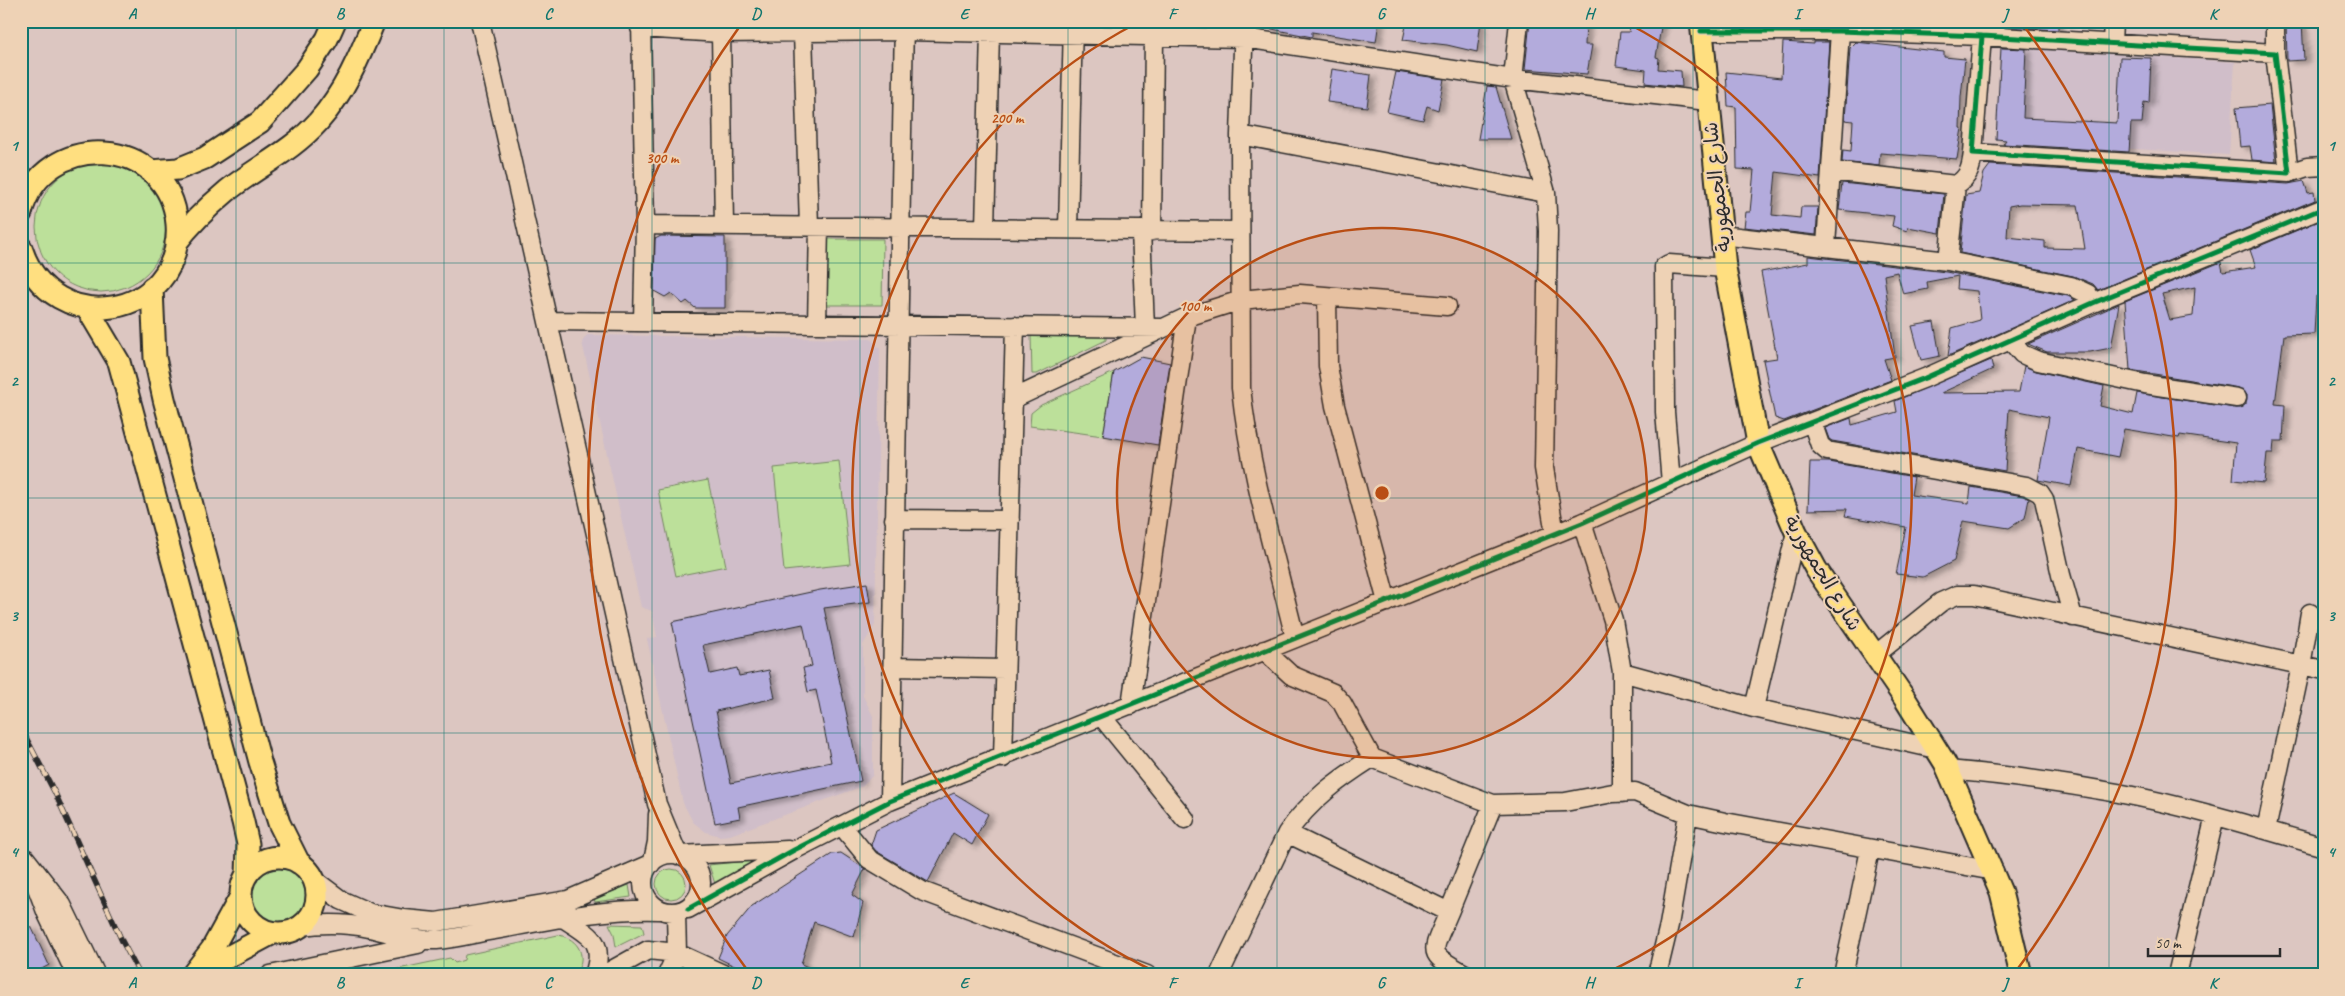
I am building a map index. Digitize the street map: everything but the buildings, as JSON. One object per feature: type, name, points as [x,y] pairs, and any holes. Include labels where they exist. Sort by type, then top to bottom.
[{"type":"main road","points":[[150,171],[178,169],[205,158],[260,122],[307,69],[326,39],[334,21]]},
{"type":"main road","points":[[21,282],[71,304],[87,308],[115,307],[141,296],[152,288],[163,275],[176,243],[195,218],[215,201],[282,154],[319,121],[344,86],[374,21]]},
{"type":"main road","name":"شارع الجمهورية","points":[[1701,26],[1725,268],[1758,442],[1796,532],[1816,568],[1874,656],[1905,698],[1948,770],[1994,871],[2007,910],[2021,975]]},
{"type":"main road","points":[[22,208],[30,190],[50,167],[78,154],[108,152],[137,162],[150,171],[169,195],[174,210],[176,243]]},
{"type":"main road","points":[[21,248],[34,276],[56,296]]},
{"type":"main road","points":[[152,288],[155,358],[164,399],[260,762],[279,823],[299,863],[313,879],[316,900],[314,910],[301,926],[292,930],[273,932],[265,930],[250,920],[242,905],[241,896]]},
{"type":"main road","points":[[87,308],[119,362],[248,844],[247,875],[241,896],[212,949],[192,975]]},
{"type":"main road","points":[[247,875],[258,863],[266,859],[283,858],[299,863]]},
{"type":"main road","points":[[192,975],[273,932]]},
{"type":"street","points":[[270,975],[438,940],[564,918],[637,909],[674,910],[696,901],[701,891],[702,879],[698,869],[690,860],[679,855],[657,804],[480,21]]},
{"type":"street","points":[[1519,21],[1513,80],[1546,193],[1548,231],[1544,468],[1555,534]]},
{"type":"street","points":[[2112,43],[2113,21]]},
{"type":"street","points":[[2275,21],[2275,53],[2289,173]]},
{"type":"street","points":[[643,322],[645,225],[641,25],[721,33],[804,32],[904,26],[990,32],[1073,27],[1154,36],[1244,30],[1513,80],[1708,101]]},
{"type":"street","points":[[890,801],[904,26]]},
{"type":"street","points":[[1701,26],[1840,31],[1907,28],[1982,36],[2275,53]]},
{"type":"street","points":[[1068,230],[1073,27]]},
{"type":"street","points":[[1244,30],[1240,134],[1240,232],[1242,388],[1245,426],[1295,638]]},
{"type":"street","points":[[1826,246],[1840,31]]},
{"type":"street","points":[[804,32],[817,324]]},
{"type":"street","points":[[985,228],[990,32]]},
{"type":"street","points":[[721,33],[724,226]]},
{"type":"street","points":[[1154,36],[1147,231],[1154,328]]},
{"type":"street","points":[[1948,262],[1956,185],[1968,175],[1972,168],[1982,36]]},
{"type":"street","points":[[1240,134],[1546,193]]},
{"type":"street","points":[[1973,153],[2289,173],[2307,167],[2324,166]]},
{"type":"street","points":[[1831,171],[1956,185]]},
{"type":"street","points":[[657,804],[657,842],[652,862],[646,871],[643,889],[646,898],[674,910],[890,801],[1003,758],[1264,650],[1582,523],[1758,442],[1925,378],[2093,303],[2324,208]]},
{"type":"street","points":[[645,225],[1240,232]]},
{"type":"street","points":[[1721,235],[1948,262],[2071,286],[2088,294],[2093,303]]},
{"type":"street","points":[[1670,483],[1665,412],[1664,267],[1669,264],[1725,268]]},
{"type":"street","points":[[1013,399],[1154,328],[1242,300],[1300,294],[1447,306]]},
{"type":"street","points":[[1327,297],[1328,366],[1334,406],[1387,602]]},
{"type":"street","points":[[1131,705],[1187,317]]},
{"type":"street","points":[[548,320],[1154,328]]},
{"type":"street","points":[[1003,758],[1015,326]]},
{"type":"street","points":[[2010,340],[2022,354],[2038,360],[2145,384],[2237,398]]},
{"type":"street","points":[[1812,422],[1820,445],[1827,451],[2027,486],[2040,493],[2044,499],[2059,567],[2073,616]]},
{"type":"street","points":[[894,519],[1010,520]]},
{"type":"street","points":[[1582,523],[1613,620],[1622,672],[1622,792]]},
{"type":"street","points":[[1754,708],[1796,532]]},
{"type":"street","points":[[1874,656],[1941,602],[1957,595],[1974,595],[2324,670]]},
{"type":"street","points":[[2266,830],[2301,666],[2310,613]]},
{"type":"street","points":[[1264,650],[1290,675],[1333,693],[1342,703],[1372,758],[1493,804],[1565,802],[1622,792],[1635,792],[1688,814],[1870,850],[1994,871]]},
{"type":"street","points":[[892,667],[1005,669]]},
{"type":"street","points":[[1622,672],[1754,708],[1936,749]]},
{"type":"street","points":[[1102,718],[1185,819]]},
{"type":"street","points":[[1219,975],[1287,833],[1298,816],[1318,795],[1372,758]]},
{"type":"street","points":[[1948,770],[2004,775],[2120,794],[2215,816],[2324,847]]},
{"type":"street","points":[[1462,973],[1438,959],[1435,954],[1436,945],[1493,804]]},
{"type":"street","points":[[1657,975],[1669,925],[1688,814]]},
{"type":"street","points":[[2177,975],[2215,816]]},
{"type":"street","points":[[842,826],[869,859],[922,891],[1147,975]]},
{"type":"street","points":[[1287,833],[1449,912]]},
{"type":"street","points":[[313,879],[341,900],[370,913],[436,922],[568,900],[665,855],[794,850]]},
{"type":"street","points":[[1843,975],[1870,850]]},
{"type":"street","points":[[24,854],[47,914],[76,975]]},
{"type":"street","points":[[24,854],[62,905],[96,975]]},
{"type":"street","points":[[667,975],[677,953],[674,910]]},
{"type":"street","points":[[564,918],[584,929],[594,940],[599,950],[594,975]]},
{"type":"street","points":[[301,926],[327,923],[350,925],[400,937],[438,940]]},
{"type":"street","points":[[603,975],[648,950],[677,953],[725,975]]},
{"type":"shaded area","points":[[2000,47],[2235,62],[2229,155],[1995,140]]},
{"type":"shaded area","points":[[587,335],[871,339],[880,349],[875,625],[863,645],[863,696],[873,716],[873,775],[863,786],[730,835],[720,836],[706,832],[693,822],[683,803],[647,639],[657,637],[652,611],[641,607],[582,342]]},
{"type":"green space","points":[[101,162],[114,163],[126,167],[147,181],[161,202],[165,214],[165,240],[161,252],[147,273],[126,287],[114,291],[101,292],[88,291],[76,287],[55,273],[41,252],[37,240],[36,227],[37,214],[41,202],[55,181],[76,167],[88,163]]},
{"type":"green space","points":[[827,239],[883,239],[882,305],[827,305]]},
{"type":"green space","points":[[1031,335],[1106,336],[1106,340],[1037,374],[1032,374]]},
{"type":"green space","points":[[1114,372],[1103,436],[1030,426],[1031,413],[1041,405]]},
{"type":"green space","points":[[839,461],[850,564],[784,571],[774,468]]},
{"type":"green space","points":[[708,480],[726,566],[676,576],[658,490]]},
{"type":"green space","points":[[753,860],[754,864],[715,884],[709,865]]},
{"type":"green space","points":[[279,866],[291,869],[301,875],[307,885],[310,897],[307,909],[301,919],[291,925],[279,928],[267,925],[257,919],[251,909],[248,897],[251,885],[257,875],[267,869]]},
{"type":"green space","points":[[671,869],[682,873],[686,884],[682,895],[671,899],[660,895],[656,884],[660,873]]},
{"type":"green space","points":[[629,885],[631,897],[595,902],[594,899]]},
{"type":"green space","points":[[609,924],[642,925],[644,933],[616,947],[614,934]]},
{"type":"green space","points":[[558,935],[571,940],[580,950],[581,962],[574,975],[370,975],[450,958],[455,963],[464,960],[465,955]]},
{"type":"railway","points":[[21,728],[55,793],[122,941],[140,975]]},
{"type":"cycle path","points":[[1701,31],[1840,31],[1982,36],[2275,53],[2289,173],[1973,153],[1982,36]]},
{"type":"cycle path","points":[[688,909],[794,850],[890,801],[1582,523],[1758,443],[1925,378],[2093,303],[2324,208]]}]
